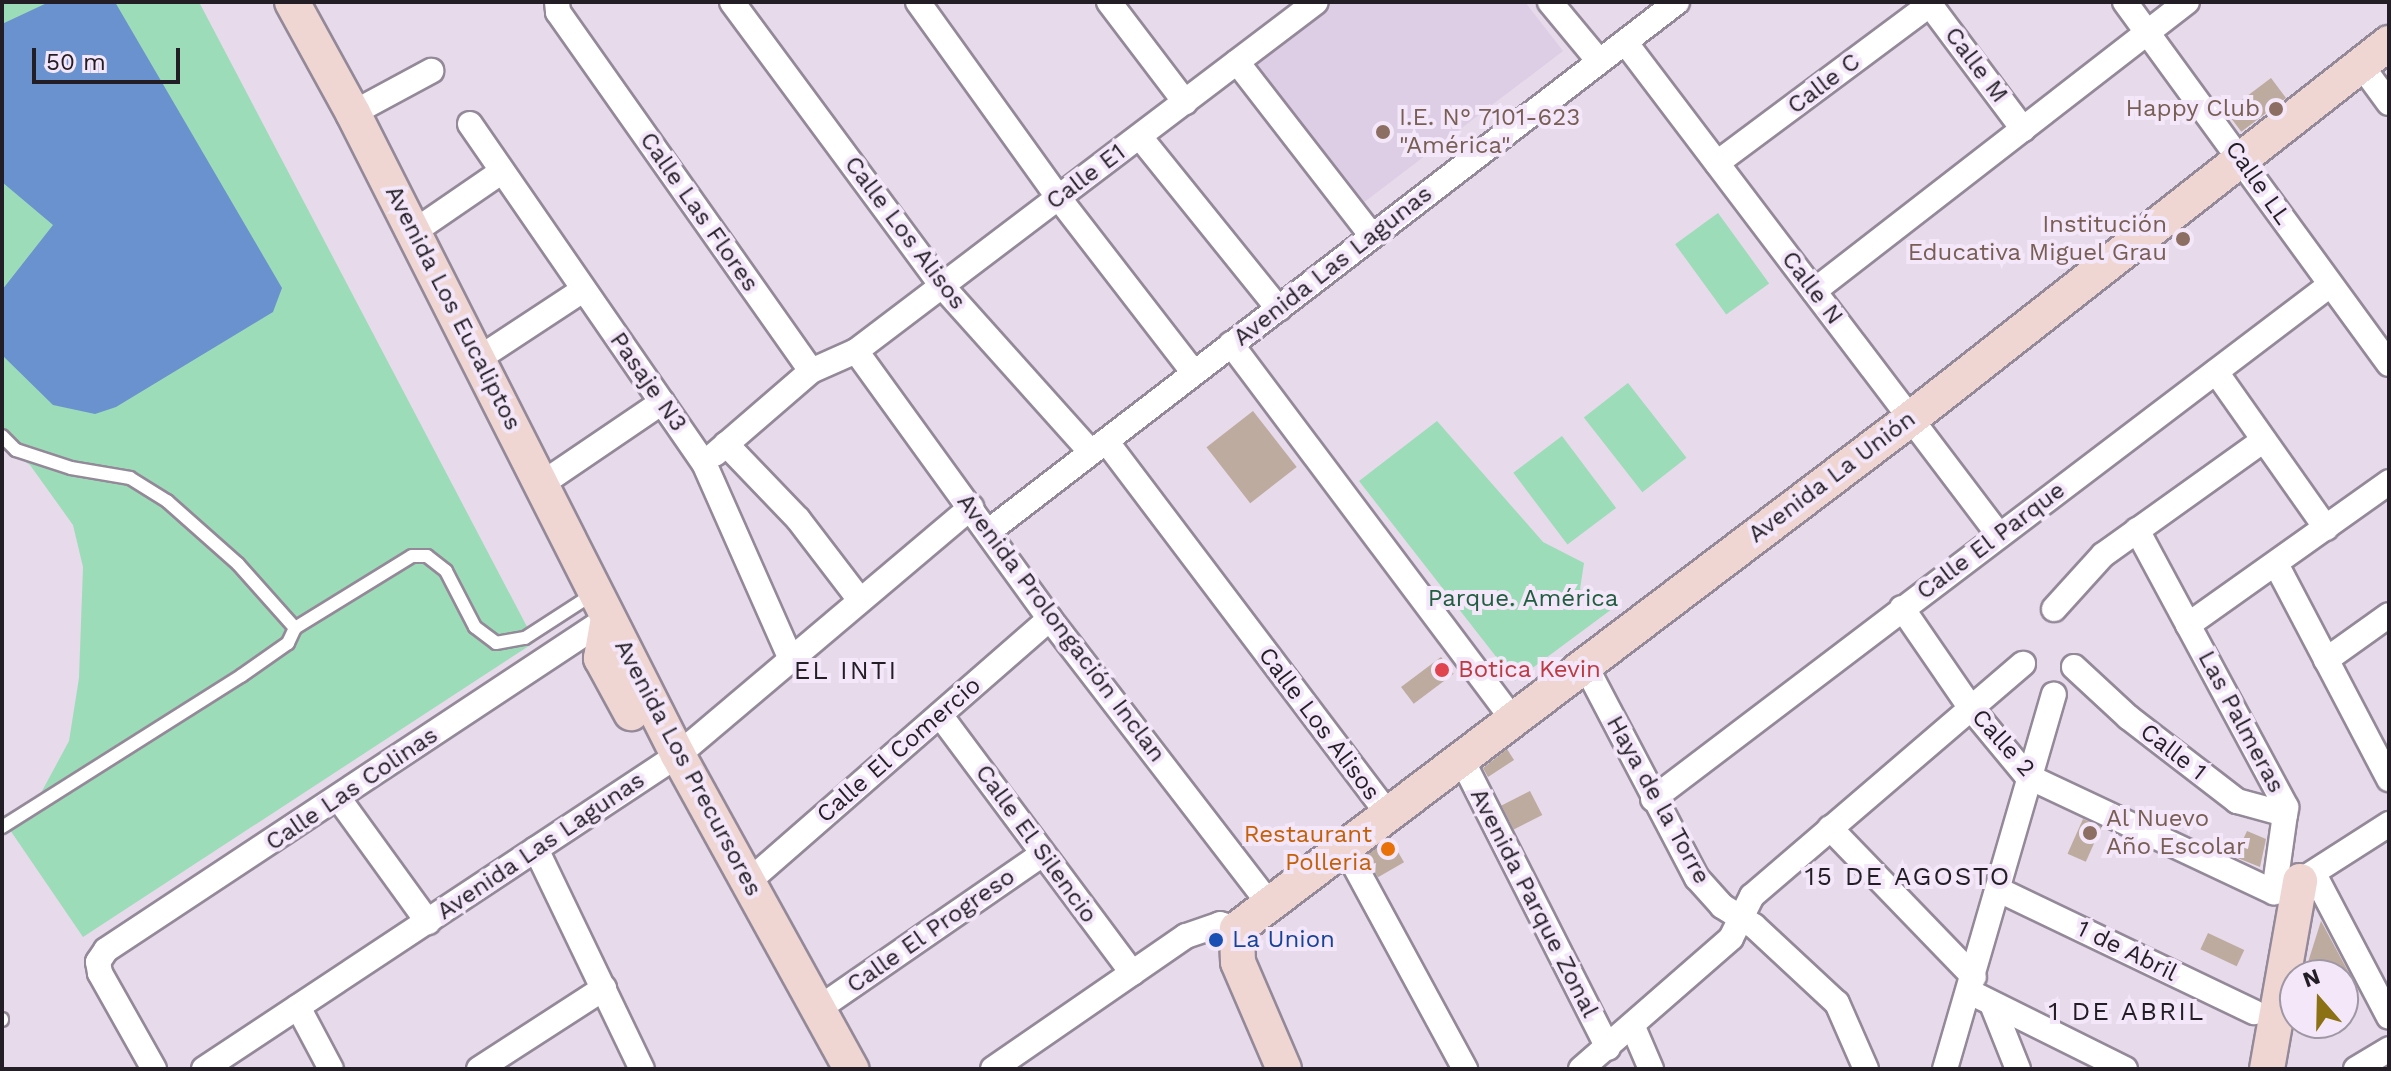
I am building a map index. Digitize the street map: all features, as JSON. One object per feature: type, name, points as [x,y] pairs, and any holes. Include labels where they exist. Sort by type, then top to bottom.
[{"type":"street","name":"Avenida Los Eucaliptos","points":[[292,2],[353,113],[543,483],[602,605]]},
{"type":"street","name":"Calle Los Alisos","points":[[732,2],[942,286],[1098,447],[1388,814]]},
{"type":"street","points":[[918,2],[1058,197],[1194,373]]},
{"type":"street","points":[[1109,2],[1185,102]]},
{"type":"street","name":"Calle E1","points":[[856,351],[1316,2]]},
{"type":"street","points":[[1550,2],[1599,61]]},
{"type":"street","name":"Avenida Las Lagunas","points":[[989,531],[1677,2]]},
{"type":"street","name":"Calle LL","points":[[2125,2],[2389,364]]},
{"type":"street","points":[[1814,291],[2187,2]]},
{"type":"street","name":"Calle M","points":[[1929,3],[2023,129]]},
{"type":"street","name":"Calle C","points":[[1717,163],[1929,3]]},
{"type":"street","name":"Calle Las Flores","points":[[557,7],[811,371]]},
{"type":"street","name":"Calle N","points":[[1625,42],[1999,535]]},
{"type":"street","name":"Avenida La Unión","points":[[1237,929],[1584,663],[1910,419],[2389,43]]},
{"type":"street","points":[[1237,62],[1372,236]]},
{"type":"street","points":[[2361,65],[2389,103]]},
{"type":"street","points":[[353,113],[431,71]]},
{"type":"street","name":"Pasaje N3","points":[[470,124],[704,463],[791,659]]},
{"type":"street","points":[[1140,137],[1279,309]]},
{"type":"street","points":[[412,233],[501,172]]},
{"type":"street","name":"Calle El Parque","points":[[1653,799],[2330,285]]},
{"type":"street","points":[[478,359],[583,290]]},
{"type":"street","points":[[1231,344],[1512,718]]},
{"type":"street","points":[[704,463],[811,371],[856,351]]},
{"type":"street","name":"Avenida Prolongación Inclan","points":[[856,351],[1050,619],[1269,903]]},
{"type":"street","points":[[2216,372],[2326,528]]},
{"type":"street","points":[[543,483],[662,402]]},
{"type":"street","points":[[2054,609],[2103,555],[2262,441]]},
{"type":"street","points":[[726,444],[798,519],[860,600]]},
{"type":"street","points":[[2188,625],[2389,482]]},
{"type":"street","name":"Avenida Las Lagunas","points":[[204,1069],[669,761],[971,507]]},
{"type":"street","name":"Las Palmeras","points":[[2137,530],[2286,807],[2296,882],[2254,1012],[2243,1069]]},
{"type":"street","points":[[2276,564],[2389,779]]},
{"type":"street","name":"Avenida Los Precursores","points":[[602,605],[669,761],[826,1069]]},
{"type":"street","name":"Calle Las Colinas","points":[[154,1069],[98,962],[106,950],[339,799],[602,605]]},
{"type":"street","name":"Calle 2","points":[[1902,608],[1970,707],[2027,776],[2296,882]]},
{"type":"street","points":[[2326,660],[2389,615]]},
{"type":"street","name":"Calle El Comercio","points":[[748,882],[1050,619]]},
{"type":"street","name":"Haya de la Torre","points":[[1584,663],[1697,878],[1722,906],[1741,918],[1837,1003],[1866,1069]]},
{"type":"street","points":[[1581,1069],[1633,1027],[1731,938],[1752,896],[2023,664]]},
{"type":"street","name":"Calle 1","points":[[2074,667],[2128,717],[2237,801],[2285,814]]},
{"type":"street","points":[[1945,1069],[1999,890],[2027,776],[2054,695]]},
{"type":"street","name":"Calle El Silencio","points":[[940,715],[1132,973]]},
{"type":"street","name":"Avenida Parque Zonal","points":[[1461,758],[1608,1048]]},
{"type":"street","name":"Avenida Los Precursores","points":[[669,761],[748,882],[851,1069]]},
{"type":"street","points":[[339,799],[428,922]]},
{"type":"street","points":[[2267,1069],[2296,882],[2389,824]]},
{"type":"street","points":[[1830,828],[1992,1004],[2125,1069]]},
{"type":"street","points":[[1344,846],[1465,1069]]},
{"type":"street","points":[[536,849],[642,1069]]},
{"type":"street","name":"Calle El Progreso","points":[[818,1009],[1043,854]]},
{"type":"street","points":[[2296,882],[2389,1017]]},
{"type":"street","name":"1 de Abril","points":[[1999,890],[2254,1012]]},
{"type":"street","points":[[993,1069],[1202,928],[1220,924],[1237,929],[1238,962],[1277,1066]]},
{"type":"street","points":[[479,1069],[604,988]]},
{"type":"street","points":[[1992,1004],[2018,1069]]},
{"type":"street","points":[[298,1007],[331,1069]]},
{"type":"street","name":"Avenida Parque Zonal","points":[[1633,1027],[1651,1069]]},
{"type":"street","points":[[2356,1069],[2389,1049]]},
{"type":"lane","points":[[2,436],[16,450],[71,468],[130,478],[167,501],[238,564],[295,628]]},
{"type":"lane","points":[[2,827],[241,676],[288,643],[295,628],[412,556],[427,556],[446,571],[475,627],[496,643],[525,638],[602,605]]},
{"type":"shaded area","name":"I.E. N° 7101-623 \"América\"","points":[[1330,2],[1525,2],[1563,51],[1363,203],[1253,60]]},
{"type":"green space","points":[[2,2],[199,2],[535,642],[83,937],[8,827],[41,793],[69,741],[79,678],[83,567],[73,525],[30,465],[2,446]]},
{"type":"green space","points":[[1718,213],[1769,283],[1726,315],[1675,244]]},
{"type":"green space","points":[[1628,383],[1686,458],[1642,492],[1584,417]]},
{"type":"green space","name":"Parque. América","points":[[1437,421],[1543,542],[1584,563],[1580,589],[1612,609],[1515,681],[1359,481]]},
{"type":"green space","points":[[1562,436],[1616,508],[1567,545],[1513,473]]},
{"type":"water","points":[[49,2],[115,2],[282,288],[273,312],[116,407],[95,414],[53,405],[2,355],[2,290],[53,225],[2,182],[2,24]]},
{"type":"building","points":[[2271,78],[2286,98],[2241,132],[2226,112]]},
{"type":"building","points":[[1253,411],[1297,467],[1250,503],[1207,447]]},
{"type":"building","points":[[1441,657],[1454,674],[1414,704],[1401,687]]},
{"type":"building","points":[[1507,749],[1514,760],[1488,777],[1483,768]]},
{"type":"building","points":[[1530,791],[1542,815],[1514,830],[1501,806]]},
{"type":"building","points":[[2083,819],[2101,827],[2086,862],[2068,854]]},
{"type":"building","points":[[2247,831],[2266,839],[2260,867],[2235,857]]},
{"type":"building","points":[[1390,838],[1404,862],[1378,877],[1364,853]]},
{"type":"building","points":[[2321,921],[2341,959],[2309,959]]},
{"type":"building","points":[[2208,933],[2244,950],[2237,966],[2200,949]]},
{"type":"place","name":"Happy Club","points":[[2276,109]]},
{"type":"place","name":"I.E. N° 7101-623 \"América\"","points":[[1383,132]]},
{"type":"place","name":"Institución Educativa Miguel Grau","points":[[2183,239]]},
{"type":"place","name":"Botica Kevin","points":[[1442,670]]},
{"type":"place","name":"Al Nuevo Año Escolar","points":[[2090,833]]},
{"type":"place","name":"Restaurant Polleria","points":[[1388,849]]},
{"type":"place","name":"La Union","points":[[1216,940]]},
{"type":"district","name":"EL INTI","points":[[846,671]]},
{"type":"district","name":"15 DE AGOSTO","points":[[1908,877]]},
{"type":"district","name":"1 DE ABRIL","points":[[2127,1012]]}]
